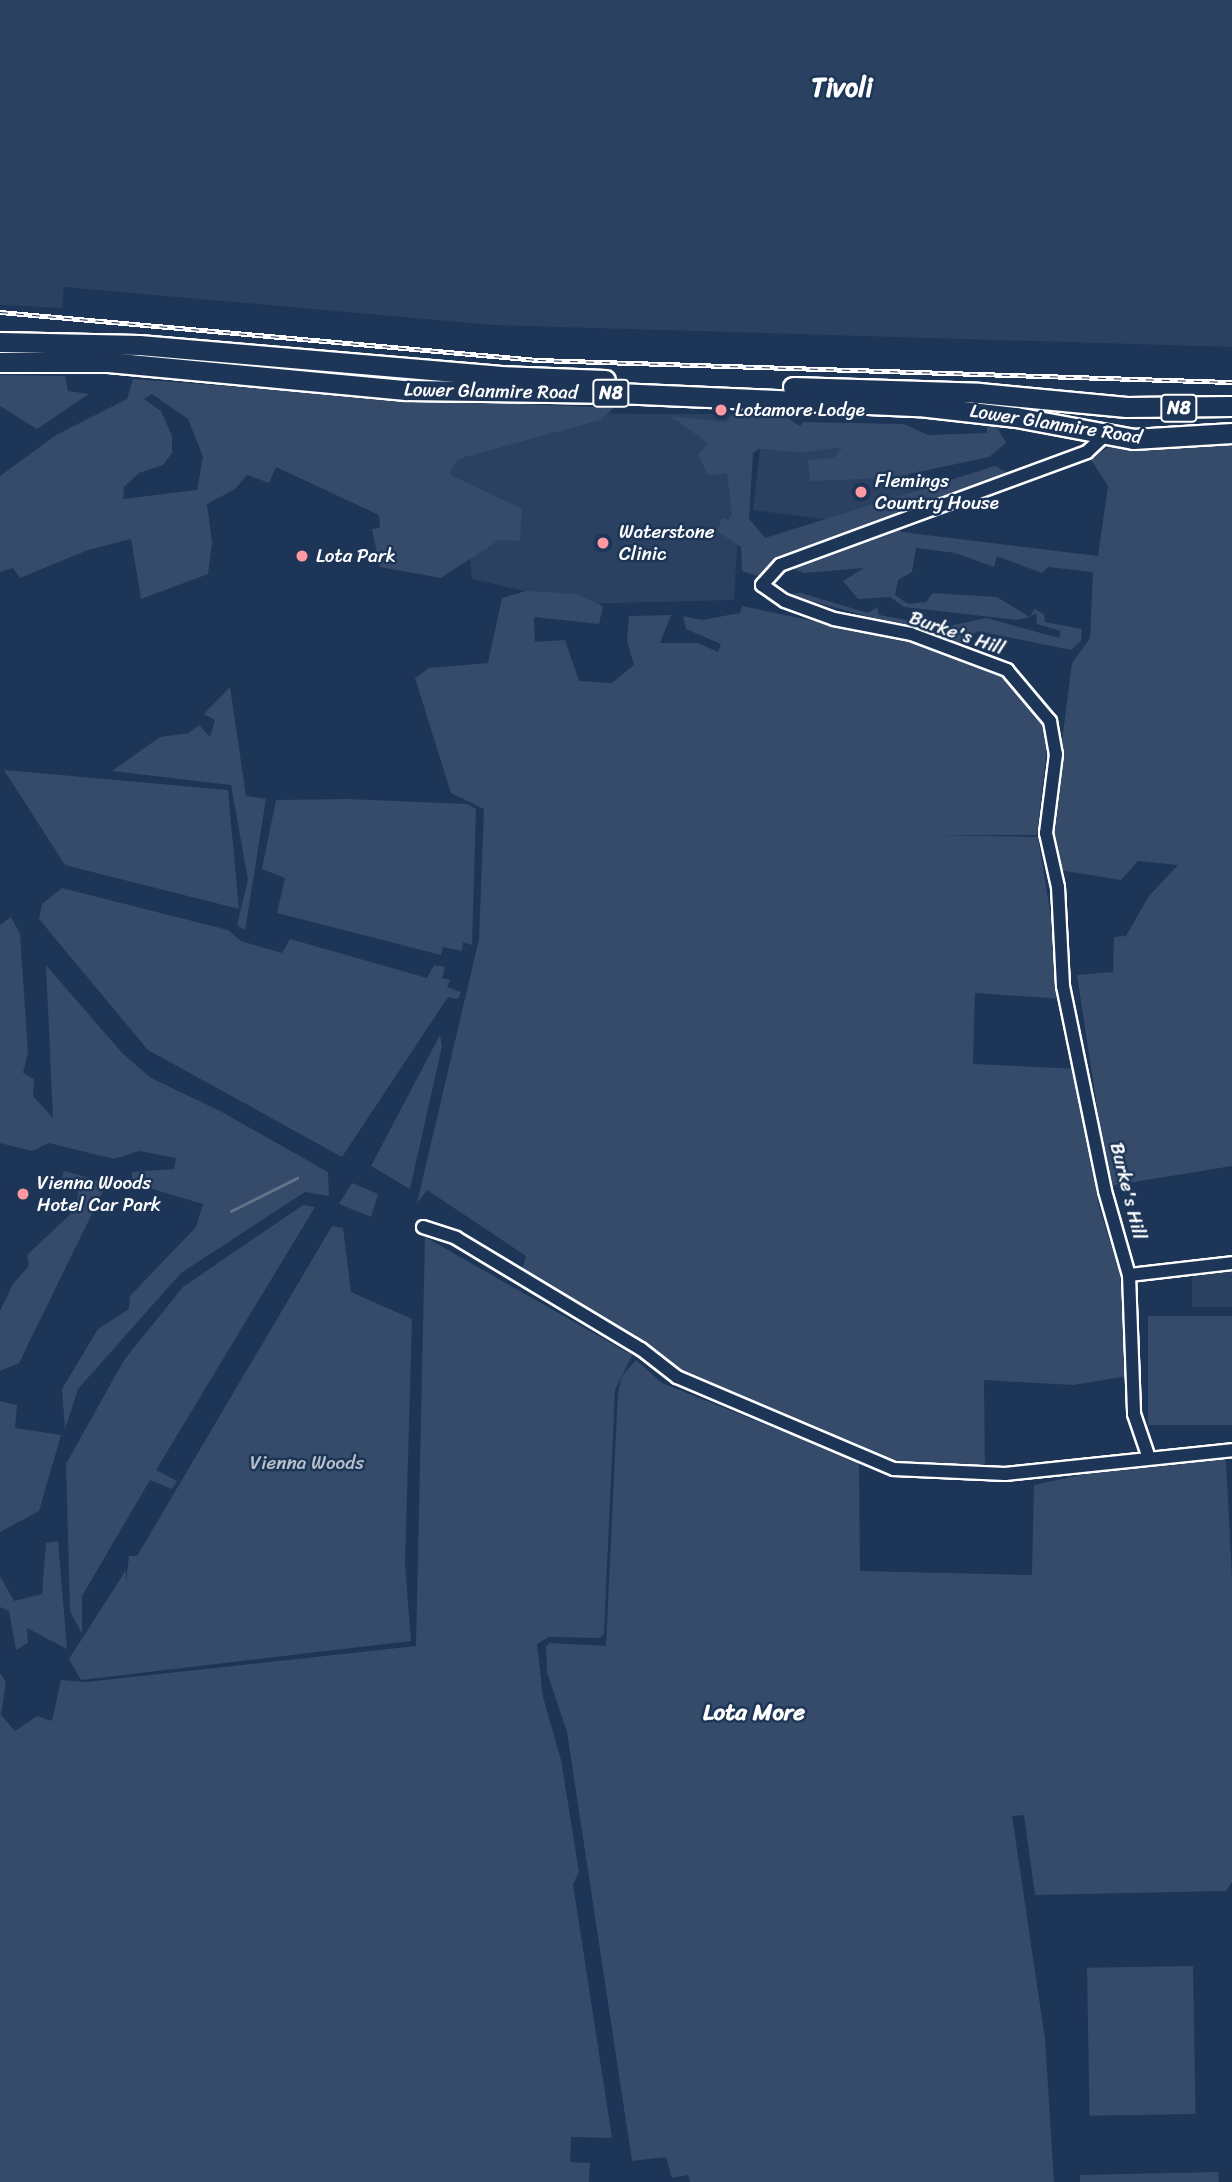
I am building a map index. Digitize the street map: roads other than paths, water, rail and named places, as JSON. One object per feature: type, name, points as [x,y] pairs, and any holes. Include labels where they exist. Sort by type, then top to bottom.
[{"type":"highway","name":"Lower Glanmire Road","points":[[0,342],[202,350],[499,376],[979,393],[1126,407],[1232,406]]},
{"type":"highway","name":"Lower Glanmire Road","points":[[0,362],[118,363],[406,390],[617,393],[919,406],[1016,417],[1105,435],[1164,439],[1232,433]]},
{"type":"street","name":"Burke's Hill","points":[[1105,435],[1087,452],[780,565],[762,585],[785,601],[834,619],[911,634],[1007,670],[1050,721],[1056,754],[1046,833],[1058,887],[1063,986],[1105,1191],[1129,1275],[1134,1414],[1149,1458]]},
{"type":"street","points":[[423,1227],[467,1245],[641,1349],[677,1377],[894,1469],[996,1475],[1232,1450]]},
{"type":"street","points":[[1129,1275],[1232,1263]]},
{"type":"waterway","points":[[231,1211],[297,1178]]},
{"type":"railway","points":[[0,312],[538,360],[1232,382]]},
{"type":"place","name":"Lotamore Lodge","points":[[721,410]]},
{"type":"place","name":"Flemings Country House","points":[[861,492]]},
{"type":"place","name":"Waterstone Clinic","points":[[603,543]]},
{"type":"place","name":"Lota Park","points":[[302,556]]},
{"type":"place","name":"Vienna Woods Hotel Car Park","points":[[23,1194]]},
{"type":"district","name":"Tivoli","points":[[842,88]]},
{"type":"district","name":"Lota More","points":[[754,1713]]},
{"type":"park label","name":"Vienna Woods","points":[[307,1463]]}]
